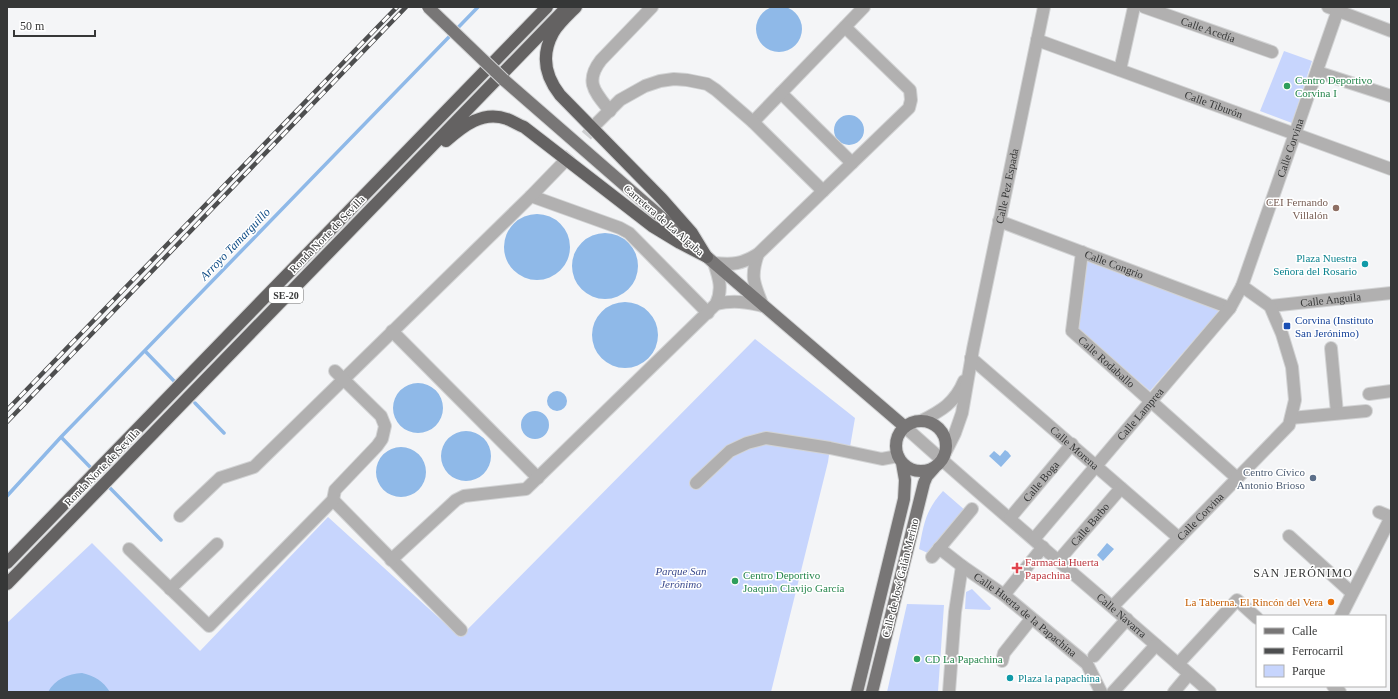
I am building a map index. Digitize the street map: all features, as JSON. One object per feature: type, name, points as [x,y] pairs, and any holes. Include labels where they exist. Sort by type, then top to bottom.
[{"type":"highway","name":"Ronda Norte de Sevilla","points":[[7,564],[547,7]]},
{"type":"highway","name":"Ronda Norte de Sevilla","points":[[7,584],[567,7]]},
{"type":"highway","points":[[576,7],[553,33],[547,51],[547,73],[553,86],[560,95],[662,199],[692,233],[710,260]]},
{"type":"highway","points":[[366,213],[462,127],[479,119],[498,116],[524,127],[652,226],[710,260]]},
{"type":"main road","name":"Carretera de La Algaba","points":[[428,7],[504,80],[763,306],[905,427]]},
{"type":"main road","name":"Calle de José Galán Merino","points":[[857,692],[904,499],[905,480],[892,426],[879,405]]},
{"type":"main road","points":[[920,421],[933,424],[945,440],[941,460],[931,470],[921,471],[910,469],[899,454],[900,433],[905,427],[920,421]]},
{"type":"main road","name":"Calle de José Galán Merino","points":[[872,692],[924,483],[927,476],[941,460]]},
{"type":"street","points":[[610,110],[598,96],[592,84],[594,69],[652,7]]},
{"type":"street","points":[[753,122],[864,7]]},
{"type":"street","name":"Calle Pez Espada","points":[[941,460],[955,433],[962,413],[999,221],[1044,7]]},
{"type":"street","points":[[1120,70],[1134,7]]},
{"type":"street","name":"Calle Acedía","points":[[1144,7],[1272,52]]},
{"type":"street","points":[[1335,8],[1391,31]]},
{"type":"street","name":"Calle Corvina","points":[[1242,286],[1317,72],[1335,8]]},
{"type":"street","points":[[710,260],[738,264],[747,261],[758,254],[909,108],[911,100],[910,90],[845,26]]},
{"type":"street","name":"Calle Tiburón","points":[[1037,40],[1391,169]]},
{"type":"street","points":[[1317,72],[1391,96]]},
{"type":"street","points":[[597,123],[620,100],[645,86],[660,81],[674,79],[708,84],[753,122],[823,191]]},
{"type":"street","points":[[781,93],[852,163]]},
{"type":"street","points":[[180,516],[220,478],[254,467],[339,375],[392,331],[532,196],[563,163]]},
{"type":"street","points":[[532,196],[620,228],[629,233],[712,308]]},
{"type":"street","name":"Calle Congrio","points":[[999,221],[1230,308]]},
{"type":"street","name":"Calle Rodaballo","points":[[1082,252],[1072,331],[1237,478]]},
{"type":"street","points":[[758,254],[753,268],[754,281],[763,306]]},
{"type":"street","points":[[392,560],[456,500],[464,496],[526,489],[538,478],[712,308],[721,290],[720,280],[710,260]]},
{"type":"street","points":[[1242,286],[1270,306]]},
{"type":"street","name":"Calle Lamprea","points":[[1034,539],[1230,308],[1242,286]]},
{"type":"street","name":"Calle Anguila","points":[[1270,306],[1391,293]]},
{"type":"street","points":[[712,308],[728,301],[739,301],[763,306]]},
{"type":"street","name":"Calle Corvina","points":[[1113,606],[1289,425],[1295,400],[1292,367],[1282,334],[1270,306]]},
{"type":"street","points":[[392,331],[538,478]]},
{"type":"street","points":[[1331,348],[1337,413]]},
{"type":"street","name":"Calle Pez Espada","points":[[920,421],[937,414],[957,395],[971,361]]},
{"type":"street","name":"Calle Morena","points":[[971,361],[1072,444],[1179,538]]},
{"type":"street","points":[[129,549],[209,626],[332,500],[334,490],[382,439],[385,426],[381,416],[339,375]]},
{"type":"street","points":[[1369,394],[1391,391]]},
{"type":"street","points":[[1291,418],[1366,411]]},
{"type":"street","name":"Calle Navarra","points":[[905,427],[941,460],[1113,606],[1210,692]]},
{"type":"street","points":[[696,483],[730,451],[747,442],[766,438],[830,448],[882,459],[899,454]]},
{"type":"street","name":"Calle Boga","points":[[1010,518],[1072,444]]},
{"type":"street","name":"Calle Barbo","points":[[1059,560],[1121,488]]},
{"type":"street","points":[[332,500],[461,630]]},
{"type":"street","name":"Calle Huerta de la Papachina","points":[[972,509],[935,552],[962,566],[1004,595],[1032,619],[1091,659],[1100,692]]},
{"type":"street","points":[[1341,615],[1391,517],[1379,512]]},
{"type":"street","points":[[1289,536],[1352,593]]},
{"type":"street","points":[[170,589],[217,544]]},
{"type":"street","points":[[1004,595],[1044,547]]},
{"type":"street","points":[[949,692],[955,612],[962,566]]},
{"type":"street","points":[[1178,664],[1237,600],[1256,617]]},
{"type":"street","points":[[1003,657],[1032,619]]},
{"type":"street","points":[[1091,659],[1127,620]]},
{"type":"street","points":[[1113,692],[1156,645]]},
{"type":"street","points":[[1174,692],[1189,674]]},
{"type":"green space","name":"Centro Deportivo Corvina I","points":[[1284,51],[1312,61],[1292,123],[1260,111]]},
{"type":"green space","points":[[1086,259],[1220,310],[1150,391],[1077,328]]},
{"type":"green space","name":"Parque San Jerónimo","points":[[755,339],[855,418],[850,447],[830,448],[828,462],[771,692],[7,692],[7,623],[92,543],[200,651],[328,517],[460,637]]},
{"type":"green space","points":[[943,491],[966,511],[930,554],[919,549],[922,532],[932,505]]},
{"type":"green space","points":[[972,589],[991,608],[990,610],[965,609],[966,592]]},
{"type":"green space","name":"CD La Papachina","points":[[907,604],[944,605],[938,692],[887,692]]},
{"type":"shaded area","points":[[775,6],[783,6],[792,10],[798,16],[802,29],[798,42],[792,48],[783,52],[775,52],[766,48],[760,42],[756,33],[756,25],[760,16],[766,10]]},
{"type":"shaded area","points":[[849,115],[855,116],[863,124],[863,136],[855,144],[849,145],[843,144],[835,136],[834,130],[835,124],[843,116]]},
{"type":"shaded area","points":[[537,214],[549,217],[560,224],[567,235],[570,247],[567,259],[560,270],[549,277],[537,280],[525,277],[514,270],[507,259],[504,247],[507,235],[514,224],[525,217]]},
{"type":"shaded area","points":[[605,233],[617,236],[628,243],[635,254],[638,266],[635,278],[628,289],[617,296],[605,299],[593,296],[582,289],[575,278],[572,266],[575,254],[582,243],[593,236]]},
{"type":"shaded area","points":[[625,302],[637,305],[648,312],[655,323],[658,335],[655,347],[648,358],[637,365],[625,368],[613,365],[602,358],[595,347],[592,335],[595,323],[602,312],[613,305]]},
{"type":"shaded area","points":[[418,383],[428,385],[436,390],[441,398],[443,408],[441,418],[436,426],[428,431],[418,433],[408,431],[400,426],[395,418],[393,408],[395,398],[400,390],[408,385]]},
{"type":"shaded area","points":[[557,391],[564,394],[567,401],[564,408],[557,411],[550,408],[547,401],[550,394]]},
{"type":"shaded area","points":[[535,411],[545,415],[549,425],[545,435],[535,439],[525,435],[521,425],[525,415]]},
{"type":"shaded area","points":[[466,431],[476,433],[484,438],[489,446],[491,456],[489,466],[484,474],[476,479],[466,481],[456,479],[448,474],[443,466],[441,456],[443,446],[448,438],[456,433]]},
{"type":"shaded area","points":[[401,447],[411,449],[419,454],[424,462],[426,472],[424,482],[419,490],[411,495],[401,497],[391,495],[383,490],[378,482],[376,472],[378,462],[383,454],[391,449]]},
{"type":"shaded area","points":[[1005,450],[1011,456],[1001,467],[989,456],[994,451],[1000,456]]},
{"type":"shaded area","points":[[1107,543],[1114,549],[1103,561],[1097,555]]},
{"type":"shaded area","points":[[82,673],[98,680],[110,692],[48,692],[54,684],[62,678]]},
{"type":"waterway","name":"Arroyo Tamarguillo","points":[[7,496],[61,437],[478,7]]},
{"type":"waterway","points":[[145,351],[175,382]]},
{"type":"waterway","points":[[195,403],[224,433]]},
{"type":"waterway","points":[[61,437],[91,468]]},
{"type":"waterway","points":[[110,488],[161,540]]},
{"type":"tunnel","points":[[563,163],[597,123]]},
{"type":"railway","points":[[7,410],[397,7]]},
{"type":"railway","points":[[7,422],[406,7]]},
{"type":"place","name":"Centro Deportivo Corvina I","points":[[1287,86]]},
{"type":"place","name":"CEI Fernando Villalón","points":[[1336,208]]},
{"type":"place","name":"Plaza Nuestra Señora del Rosario","points":[[1365,264]]},
{"type":"place","name":"Corvina (Instituto San Jerónimo)","points":[[1287,326]]},
{"type":"place","name":"Centro Cívico Antonio Brioso","points":[[1313,478]]},
{"type":"place","name":"Farmacia Huerta Papachina","points":[[1017,568]]},
{"type":"place","name":"Centro Deportivo Joaquín Clavijo García","points":[[735,581]]},
{"type":"place","name":"La Taberna. El Rincón del Vera","points":[[1331,602]]},
{"type":"place","name":"CD La Papachina","points":[[917,659]]},
{"type":"place","name":"Plaza la papachina","points":[[1010,678]]},
{"type":"district","name":"SAN JERÓNIMO","points":[[1303,573]]}]
